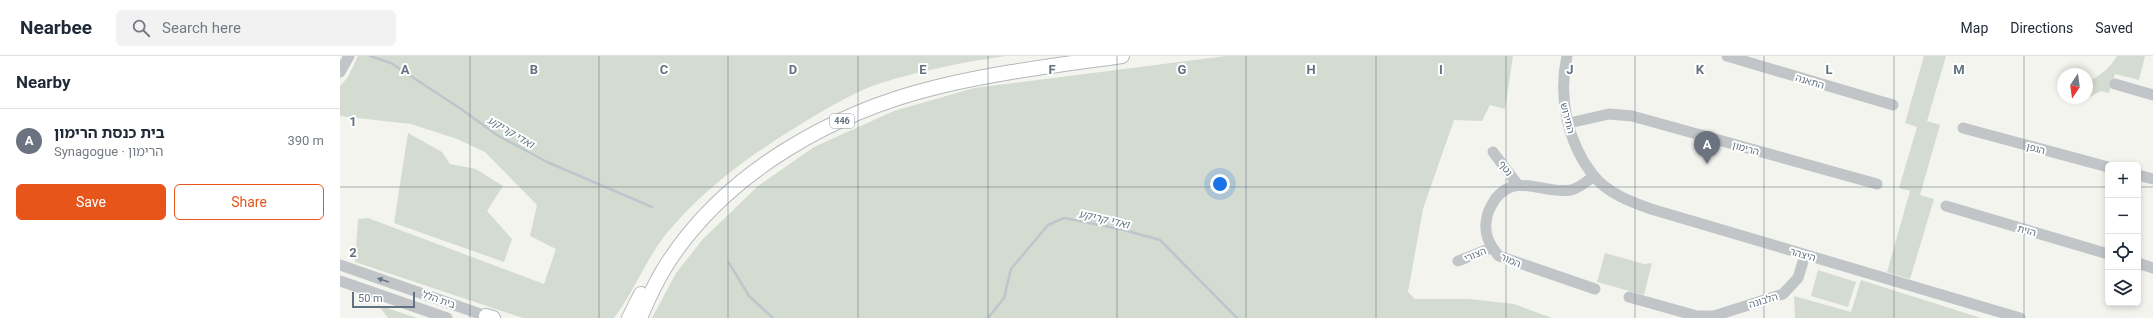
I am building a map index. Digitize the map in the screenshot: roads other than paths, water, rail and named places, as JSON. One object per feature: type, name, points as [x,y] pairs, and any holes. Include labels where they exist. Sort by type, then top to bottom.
[{"type":"main road","name":"446","points":[[632,316],[660,260],[673,242],[708,202],[724,186],[794,136],[845,110],[934,80],[1015,63],[1066,56]]},
{"type":"main road","name":"446","points":[[632,316],[668,262],[694,229],[729,192],[775,157],[798,143],[848,118],[936,87],[1016,71],[1122,56]]},
{"type":"street","points":[[340,72],[349,56]]},
{"type":"street","name":"התירוש","points":[[1567,56],[1563,81],[1563,97],[1568,124],[1577,147],[1594,176]]},
{"type":"street","name":"התאנה","points":[[1727,56],[1893,105]]},
{"type":"street","points":[[2115,84],[2153,95]]},
{"type":"street","name":"הרימון","points":[[1568,124],[1609,114],[1632,116],[1877,184]]},
{"type":"street","name":"הגפן","points":[[1964,128],[2105,166]]},
{"type":"street","name":"נטף","points":[[1493,152],[1518,185]]},
{"type":"street","points":[[1518,185],[1570,190],[1580,187],[1594,176]]},
{"type":"street","name":"היצהר","points":[[1594,176],[1620,196],[1641,205],[2020,318]]},
{"type":"street","points":[[2141,176],[2153,179]]},
{"type":"street","name":"המור","points":[[1518,185],[1500,194],[1487,214],[1485,224],[1487,237],[1491,248],[1499,256],[1510,261],[1595,289]]},
{"type":"street","name":"הזית","points":[[1946,206],[2105,253]]},
{"type":"street","name":"הצורי","points":[[1458,261],[1491,248]]},
{"type":"street","name":"הלבונה","points":[[1629,297],[1697,316],[1714,316],[1783,294],[1798,278],[1805,255]]},
{"type":"street","points":[[2141,264],[2153,268]]},
{"type":"street","name":"בית הלל","points":[[340,265],[490,317]]},
{"type":"street","name":"בית הלל","points":[[340,281],[447,318]]},
{"type":"waterway","name":"ואדי קריקע","points":[[370,56],[391,63],[461,109],[497,135],[547,162],[652,207]]},
{"type":"waterway","name":"ואדי קריקע","points":[[988,318],[1004,298],[1011,269],[1048,225],[1064,218],[1120,229],[1160,240],[1237,318]]},
{"type":"waterway","name":"ואדי קריקע","points":[[729,263],[749,296],[773,318]]},
{"type":"place","name":"בית כנסת הרימון","points":[[1707,164]]}]
